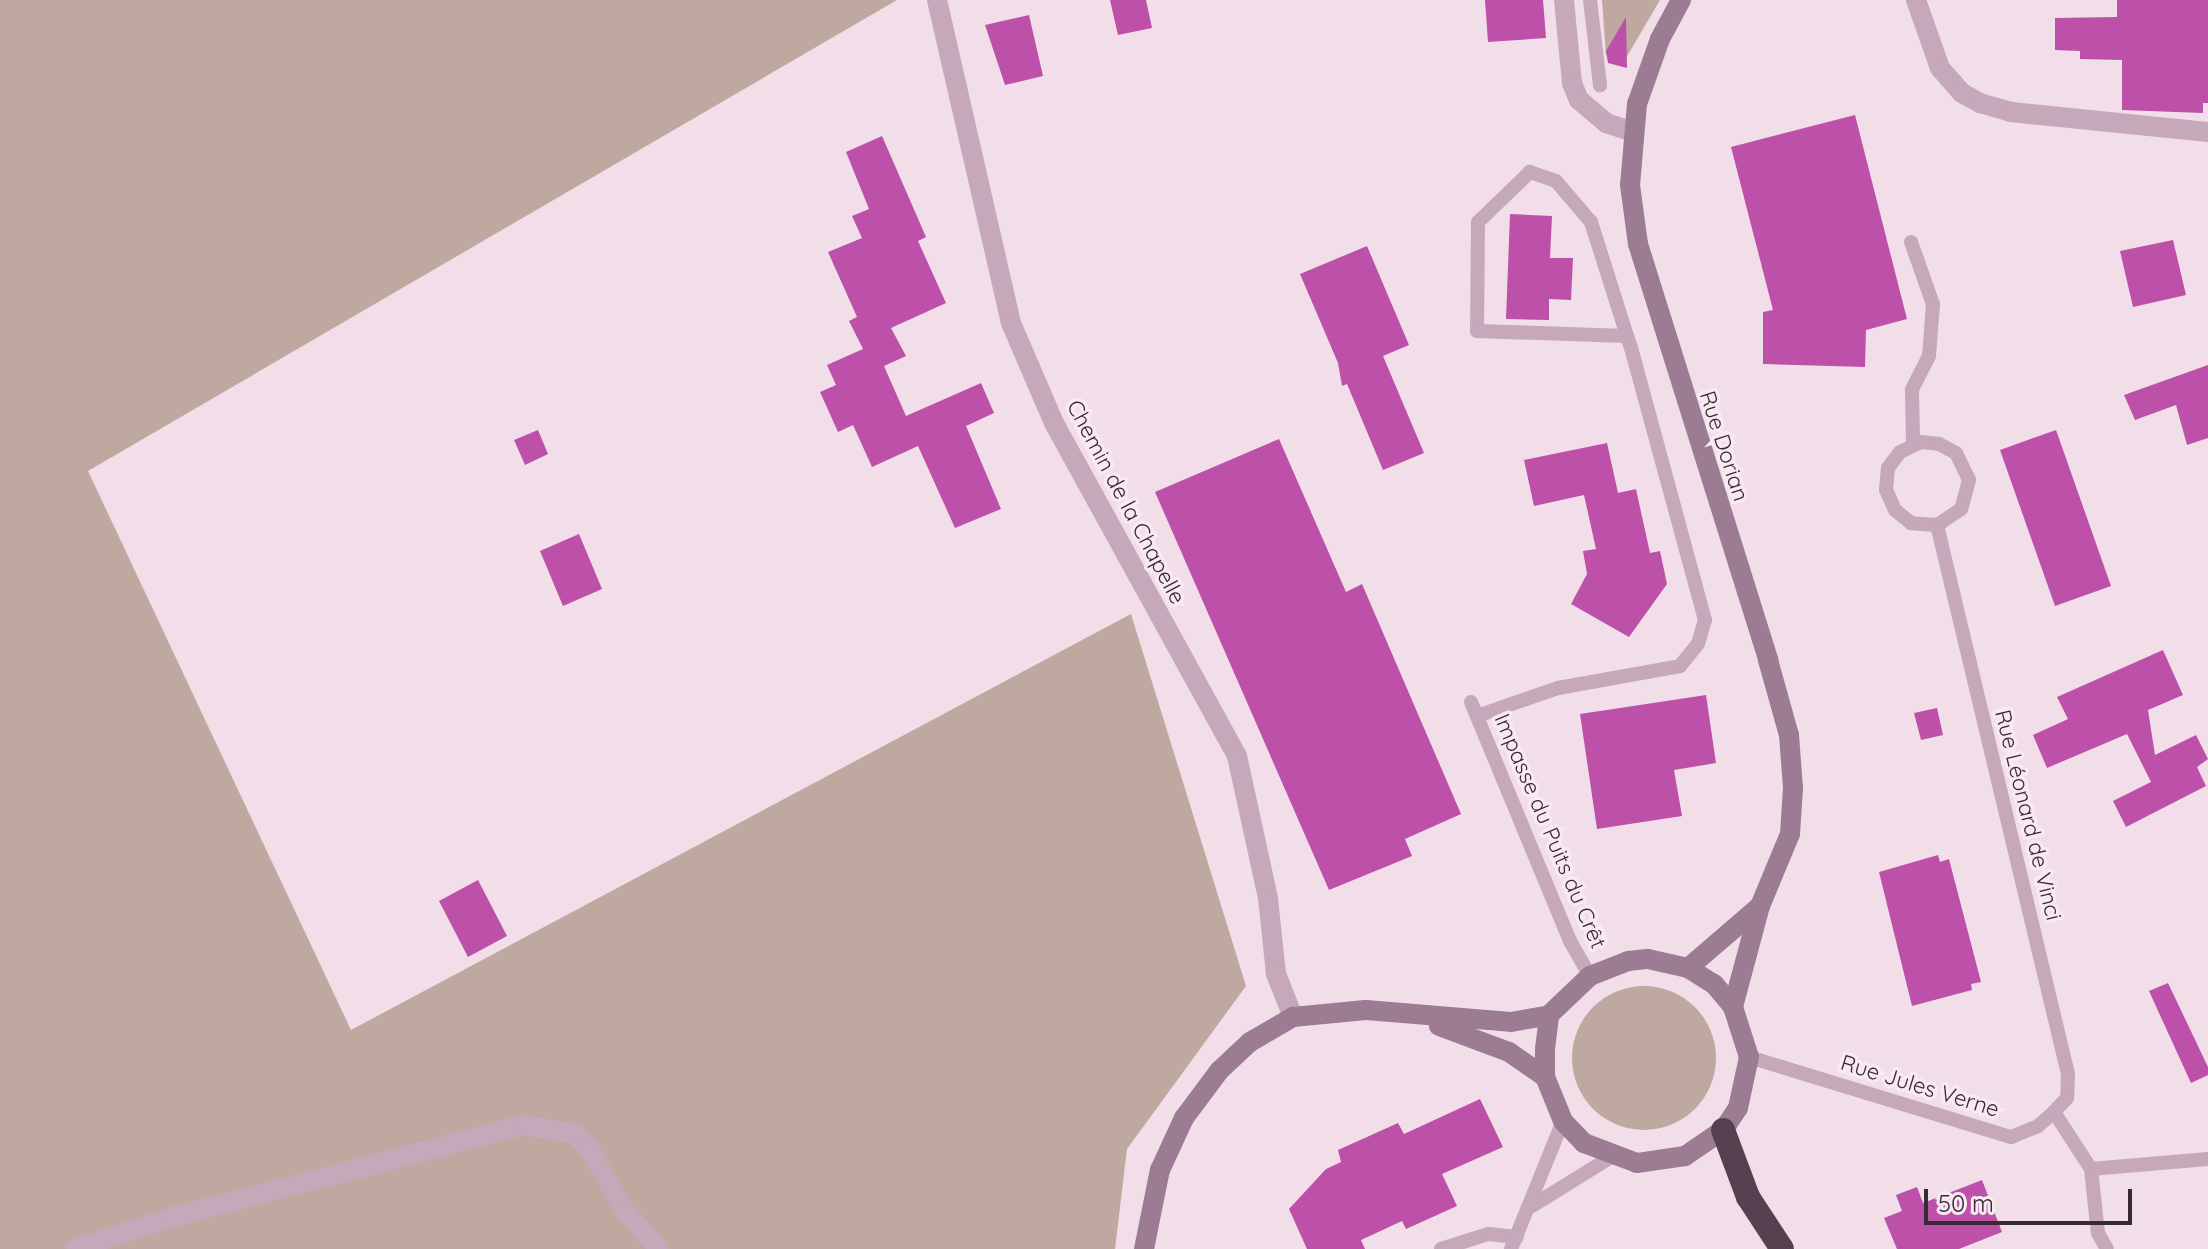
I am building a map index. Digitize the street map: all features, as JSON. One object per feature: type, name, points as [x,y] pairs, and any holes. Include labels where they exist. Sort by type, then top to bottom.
[{"type":"highway","points":[[1723,1130],[1748,1197],[1782,1249]]},
{"type":"main road","name":"Rue Dorian","points":[[1681,0],[1644,77],[1633,132],[1630,185],[1638,244],[1789,735],[1790,834],[1760,906],[1733,1007]]},
{"type":"main road","name":"Rue Dorian","points":[[1688,968],[1760,906]]},
{"type":"main road","points":[[1144,1249],[1160,1170],[1184,1118],[1219,1071],[1250,1042],[1293,1017],[1366,1010],[1417,1018],[1511,1022],[1549,1015],[1590,976],[1628,961],[1688,968],[1714,984],[1733,1007],[1749,1057],[1738,1108],[1723,1130],[1685,1156],[1664,1162],[1611,1157],[1584,1143],[1563,1121],[1545,1077],[1549,1015]]},
{"type":"main road","points":[[1417,1018],[1509,1052],[1545,1077]]},
{"type":"street","name":"Chemin de la Chapelle","points":[[937,0],[1011,323],[1054,423],[1237,756],[1268,898],[1276,974],[1293,1017]]},
{"type":"street","points":[[1564,0],[1572,83],[1579,100],[1606,123],[1633,132]]},
{"type":"street","points":[[1916,0],[1940,68],[1962,93],[1980,103],[2011,112],[2208,132]]},
{"type":"street","points":[[75,1249],[173,1217],[524,1125],[575,1134],[589,1148],[625,1211],[659,1249]]},
{"type":"lane","points":[[1590,0],[1600,85]]},
{"type":"lane","points":[[1477,716],[1558,688],[1680,666],[1698,644],[1705,620],[1627,336],[1591,222],[1556,181],[1530,172],[1478,222],[1477,331],[1627,336]]},
{"type":"lane","points":[[1911,242],[1933,304],[1929,356],[1912,390],[1913,444]]},
{"type":"lane","points":[[1913,444],[1939,444],[1956,453],[1969,480],[1961,509],[1937,525],[1911,523],[1895,510],[1886,490],[1888,468],[1913,444]]},
{"type":"lane","name":"Rue Léonard de Vinci","points":[[1937,525],[2068,1074],[2067,1098],[2054,1112]]},
{"type":"lane","name":"Impasse du Puits du Crêt","points":[[1471,702],[1570,941],[1590,976]]},
{"type":"lane","name":"Rue Jules Verne","points":[[1749,1057],[2011,1137],[2038,1126],[2054,1112]]},
{"type":"lane","points":[[2054,1112],[2091,1169],[2098,1233],[2107,1249]]},
{"type":"lane","points":[[1441,1249],[1488,1234],[1514,1243],[1532,1206],[1563,1121]]},
{"type":"lane","points":[[1532,1206],[1611,1157]]},
{"type":"lane","points":[[2091,1169],[2208,1159]]},
{"type":"shaded area","points":[[0,0],[897,0],[88,471],[351,1030],[1131,614],[1246,986],[1127,1149],[1115,1249],[0,1249]]},
{"type":"shaded area","points":[[1602,0],[1660,0],[1626,58],[1606,55]]},
{"type":"shaded area","points":[[1644,986],[1671,992],[1695,1007],[1710,1031],[1716,1058],[1710,1085],[1695,1109],[1671,1124],[1644,1130],[1617,1124],[1593,1109],[1578,1085],[1572,1058],[1578,1031],[1593,1007],[1617,992]]},
{"type":"building","points":[[1110,0],[1146,0],[1152,28],[1118,35]]},
{"type":"building","points":[[1485,0],[1543,0],[1546,38],[1488,42]]},
{"type":"building","points":[[2117,0],[2208,0],[2208,103],[2203,103],[2203,113],[2122,110],[2122,60],[2080,59],[2080,51],[2055,50],[2055,18],[2117,17]]},
{"type":"building","points":[[1029,15],[1043,76],[1005,85],[985,25]]},
{"type":"building","points":[[1626,17],[1627,68],[1608,63],[1606,51]]},
{"type":"building","points":[[1855,115],[1907,319],[1866,330],[1865,367],[1763,364],[1763,312],[1773,310],[1731,147]]},
{"type":"building","points":[[882,136],[926,237],[918,241],[946,303],[891,328],[906,356],[884,366],[906,416],[981,383],[994,413],[966,426],[1001,509],[955,528],[918,446],[872,467],[853,425],[838,432],[820,392],[836,385],[827,365],[863,349],[849,321],[857,317],[828,252],[862,238],[852,216],[869,209],[846,152]]},
{"type":"building","points":[[1510,214],[1552,216],[1550,258],[1573,258],[1571,300],[1549,299],[1549,320],[1506,319]]},
{"type":"building","points":[[2173,240],[2186,295],[2133,307],[2120,251]]},
{"type":"building","points":[[1367,246],[1409,345],[1383,356],[1424,453],[1383,470],[1347,384],[1342,386],[1338,363],[1300,274]]},
{"type":"building","points":[[2208,365],[2208,438],[2187,445],[2176,405],[2135,420],[2124,395]]},
{"type":"building","points":[[538,430],[548,454],[525,465],[514,440]]},
{"type":"building","points":[[2056,430],[2111,586],[2055,606],[2000,450]]},
{"type":"building","points":[[1279,439],[1346,592],[1362,584],[1461,814],[1405,839],[1412,856],[1329,890],[1155,492]]},
{"type":"building","points":[[1607,443],[1618,493],[1636,489],[1650,553],[1660,551],[1667,584],[1629,637],[1571,604],[1587,574],[1583,551],[1596,549],[1584,495],[1534,506],[1524,460]]},
{"type":"building","points":[[579,534],[602,589],[563,606],[540,551]]},
{"type":"building","points":[[2163,650],[2183,695],[2148,710],[2155,755],[2196,735],[2208,759],[2197,767],[2206,786],[2126,827],[2113,801],[2151,782],[2127,734],[2047,768],[2033,735],[2068,719],[2057,697]]},
{"type":"building","points":[[1706,695],[1716,763],[1674,770],[1682,816],[1597,829],[1580,714]]},
{"type":"building","points":[[1937,708],[1943,735],[1921,740],[1914,713]]},
{"type":"building","points":[[1938,855],[1940,862],[1949,859],[1981,982],[1971,984],[1972,990],[1912,1006],[1879,872]]},
{"type":"building","points":[[478,880],[507,936],[468,957],[439,901]]},
{"type":"building","points":[[2168,983],[2208,1067],[2208,1075],[2191,1083],[2149,991]]},
{"type":"building","points":[[1480,1099],[1503,1147],[1442,1174],[1457,1206],[1406,1229],[1402,1221],[1361,1240],[1365,1249],[1307,1249],[1289,1209],[1326,1169],[1341,1162],[1338,1150],[1398,1123],[1404,1134]]},
{"type":"building","points":[[1982,1180],[2002,1232],[1959,1249],[1897,1249],[1884,1218],[1902,1211],[1896,1195],[1917,1187],[1923,1203]]}]
